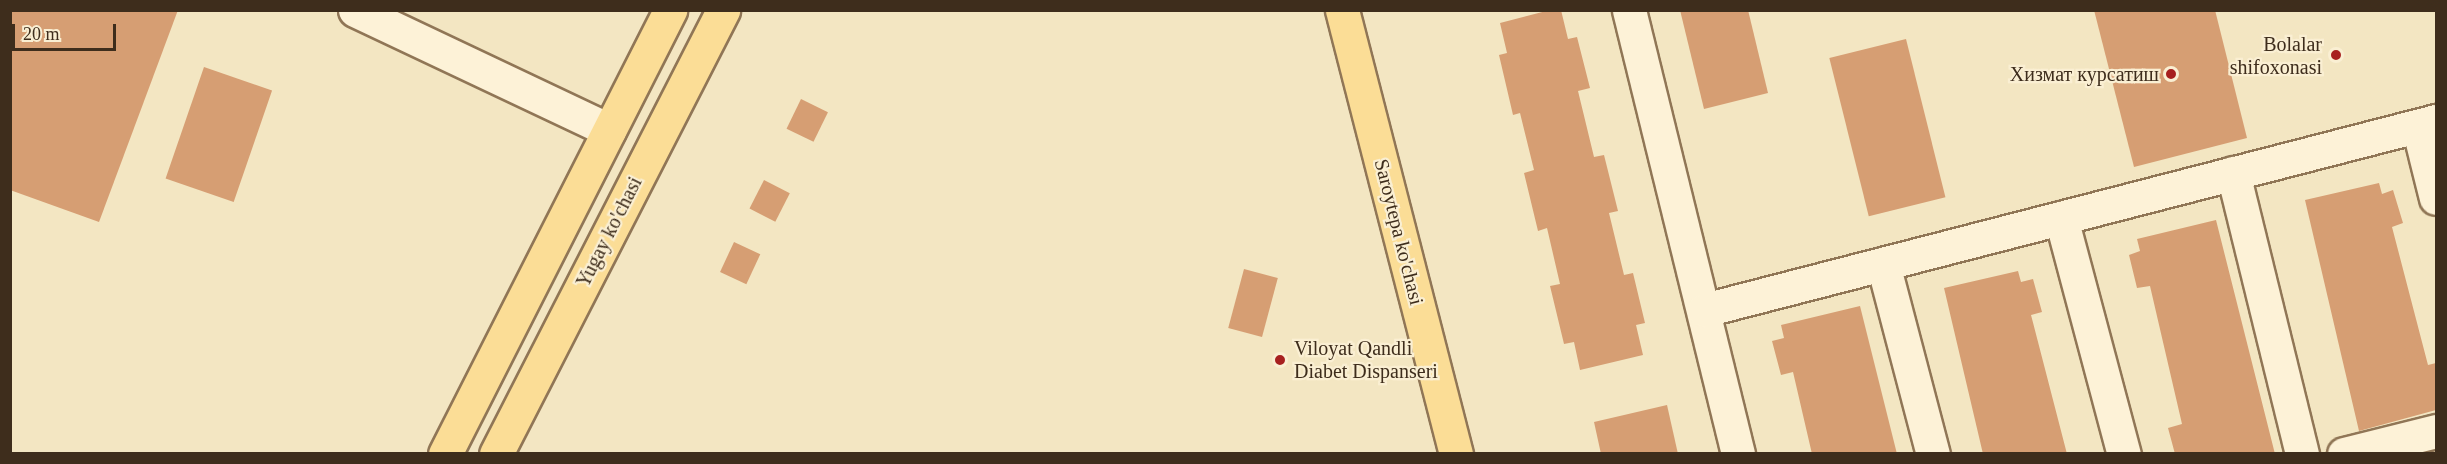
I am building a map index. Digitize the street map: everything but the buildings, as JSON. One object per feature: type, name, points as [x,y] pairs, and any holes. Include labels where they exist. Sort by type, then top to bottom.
[{"type":"main road","points":[[445,453],[670,10]]},
{"type":"main road","name":"Yugay ko'chasi","points":[[496,453],[723,10]]},
{"type":"main road","name":"Saroytepa ko'chasi","points":[[1342,10],[1456,453]]},
{"type":"lane","points":[[355,10],[609,130]]},
{"type":"lane","points":[[1629,10],[1738,453]]},
{"type":"lane","points":[[1704,310],[2427,124],[2436,198]]},
{"type":"lane","points":[[2233,173],[2302,453]]},
{"type":"lane","points":[[2061,218],[2124,453]]},
{"type":"lane","points":[[1883,264],[1933,453]]},
{"type":"lane","points":[[2344,453],[2436,431]]},
{"type":"place","name":"Bolalar shifoxonasi","points":[[2336,55]]},
{"type":"place","name":"Хизмат курсатиш","points":[[2171,74]]},
{"type":"place","name":"Viloyat Qandli Diabet Dispanseri","points":[[1280,360]]}]
